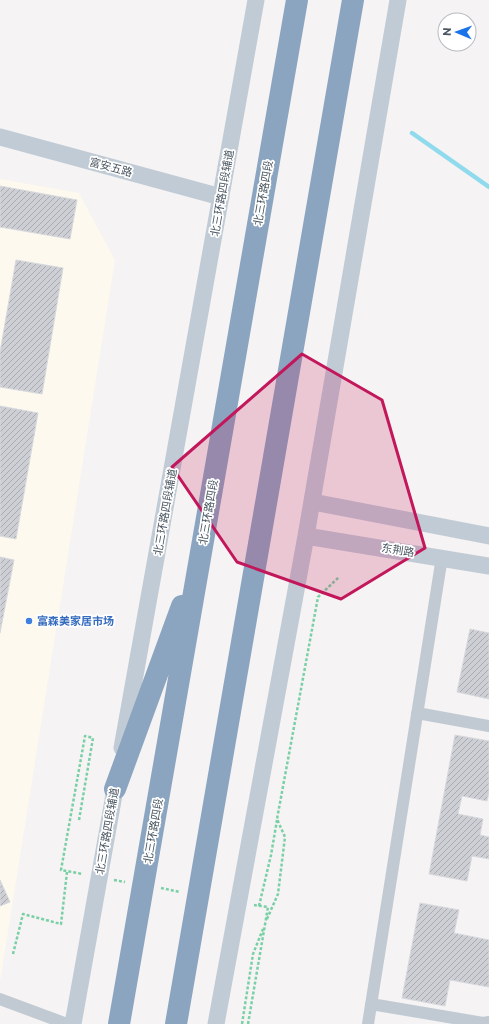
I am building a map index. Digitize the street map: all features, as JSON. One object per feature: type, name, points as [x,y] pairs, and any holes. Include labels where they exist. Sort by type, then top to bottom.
[{"type":"highway","name":"北三环路四段","points":[[119,1024],[297,0]]},
{"type":"highway","points":[[176,1024],[353,0]]},
{"type":"highway","points":[[115,789],[201,552]]},
{"type":"main road","name":"北三环路四段辅道","points":[[73,1024],[256,0]]},
{"type":"main road","points":[[216,1024],[306,536],[398,0]]},
{"type":"main road","name":"富安五路","points":[[0,137],[221,197]]},
{"type":"main road","points":[[312,502],[489,536]]},
{"type":"main road","name":"东荆路","points":[[306,536],[489,566]]},
{"type":"street","points":[[368,1024],[442,558]]},
{"type":"street","points":[[417,713],[489,726]]},
{"type":"street","points":[[0,998],[67,1024]]},
{"type":"street","points":[[371,1004],[427,1015],[483,1023],[489,1022]]},
{"type":"path","points":[[259,906],[271,855],[318,597],[339,577]]},
{"type":"path","points":[[242,1024],[253,954],[278,894],[285,837],[277,818]]},
{"type":"path","points":[[13,954],[23,914],[61,924],[67,872]]},
{"type":"highlighted area","points":[[302,354],[382,400],[425,548],[341,599],[237,562],[172,467]]},
{"type":"shaded area","name":"富森美家居市场","points":[[0,179],[79,193],[115,260],[0,982]]},
{"type":"building","points":[[0,186],[77,200],[70,239],[0,227]]},
{"type":"building","points":[[16,260],[63,268],[42,394],[0,387],[0,352]]},
{"type":"building","points":[[0,406],[38,413],[16,539],[0,536]]},
{"type":"building","points":[[0,557],[14,560],[0,633]]},
{"type":"building","points":[[470,629],[489,633],[489,699],[457,692]]},
{"type":"building","points":[[455,735],[489,741],[489,792],[487,801],[462,796],[458,814],[483,819],[480,835],[489,837],[489,859],[472,856],[467,881],[429,874]]},
{"type":"building","points":[[0,880],[10,902],[0,906]]},
{"type":"building","points":[[420,903],[459,910],[454,933],[489,940],[489,987],[450,980],[445,1006],[402,998]]},
{"type":"waterway","points":[[412,133],[489,187]]},
{"type":"place","name":"富森美家居市场","points":[[29,621]]}]
